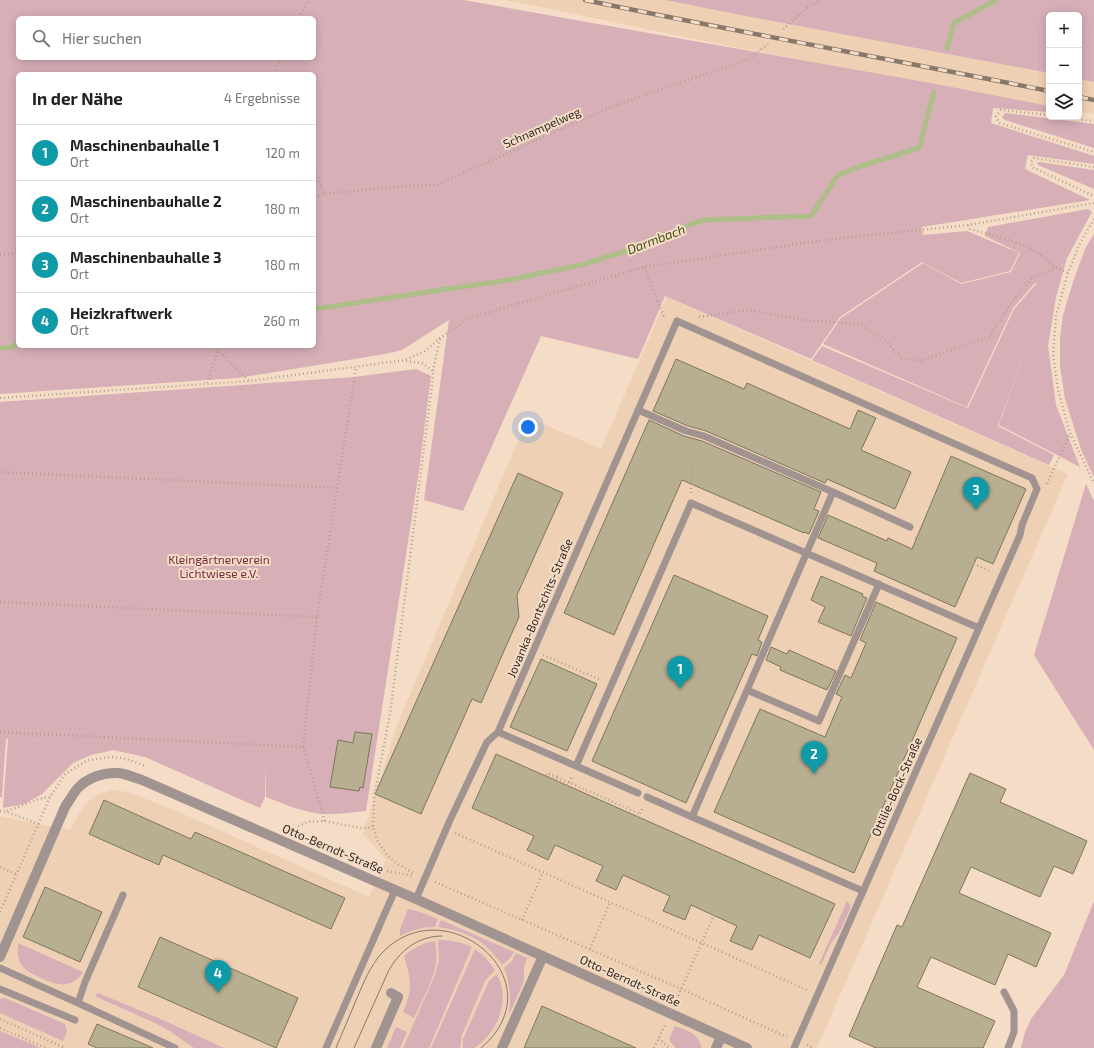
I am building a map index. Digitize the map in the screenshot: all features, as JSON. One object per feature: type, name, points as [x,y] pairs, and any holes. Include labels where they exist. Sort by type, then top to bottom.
[{"type":"street","name":"Otto-Berndt-Straße","points":[[0,957],[65,807],[77,789],[86,781],[97,776],[109,773],[118,773],[142,780],[416,899],[747,1048]]},
{"type":"street","points":[[502,1048],[543,956]]},
{"type":"street","points":[[376,1048],[398,997],[391,993]]},
{"type":"street","points":[[716,1048],[721,1037]]},
{"type":"lane","name":"Jovanka-Bontschits-Straße","points":[[416,899],[446,829],[487,742],[498,732],[677,321]]},
{"type":"lane","name":"Ottilie-Bock-Straße","points":[[677,321],[1032,478],[1037,490],[1022,525],[1020,535],[795,1045]]},
{"type":"lane","points":[[638,410],[686,431],[704,436],[910,527]]},
{"type":"lane","points":[[692,816],[833,492]]},
{"type":"lane","points":[[576,766],[691,503],[979,628]]},
{"type":"lane","points":[[747,690],[819,721],[879,584]]},
{"type":"lane","points":[[498,732],[638,793]]},
{"type":"lane","points":[[647,797],[863,891]]},
{"type":"lane","points":[[326,1048],[395,890]]},
{"type":"lane","points":[[78,1003],[123,895]]},
{"type":"lane","points":[[0,968],[175,1048]]},
{"type":"lane","points":[[0,988],[75,1020]]},
{"type":"lane","points":[[1004,992],[1014,1011],[1014,1032],[1008,1048]]},
{"type":"path","points":[[300,16],[308,0]]},
{"type":"path","points":[[783,29],[807,8],[820,0]]},
{"type":"path","name":"Schnampelweg","points":[[316,196],[325,194],[404,186],[436,185],[616,105],[749,59],[768,44]]},
{"type":"path","points":[[275,72],[280,60]]},
{"type":"path","points":[[1046,116],[1001,110],[996,116],[999,122],[1094,152]]},
{"type":"path","points":[[1082,120],[1094,121]]},
{"type":"path","points":[[1094,167],[1034,158],[1031,162],[1032,167],[1094,196]]},
{"type":"path","points":[[316,174],[325,194]]},
{"type":"path","points":[[0,398],[249,381],[405,360],[425,351],[468,318],[644,267],[824,240],[968,225],[1094,204]]},
{"type":"path","points":[[1094,219],[1079,245],[1068,272],[1056,316],[1053,354],[1058,390],[1070,433],[1094,483]]},
{"type":"path","points":[[968,225],[970,230],[1000,237],[1029,247],[1057,268],[1068,272]]},
{"type":"path","points":[[0,255],[16,253]]},
{"type":"path","points":[[644,267],[664,317],[677,321],[749,310],[804,320],[859,324],[886,341],[901,358],[920,361],[989,337],[1010,306],[1032,278],[1057,268]]},
{"type":"path","points":[[440,338],[434,370],[390,714],[374,797],[373,827],[377,840],[387,855],[408,871],[681,989],[795,1045],[812,1048]]},
{"type":"path","points":[[208,383],[218,350],[249,381]]},
{"type":"path","points":[[405,360],[422,363],[434,370]]},
{"type":"path","points":[[324,821],[303,747],[317,617],[356,367]]},
{"type":"path","points":[[691,503],[692,464],[701,444]]},
{"type":"path","points":[[0,472],[337,488]]},
{"type":"path","points":[[910,527],[914,538],[1002,576]]},
{"type":"path","points":[[0,602],[317,617]]},
{"type":"path","points":[[533,651],[612,685]]},
{"type":"path","points":[[0,732],[303,747]]},
{"type":"path","points":[[576,766],[568,785],[546,775],[547,773],[557,777],[640,814]]},
{"type":"path","points":[[7,812],[42,798],[50,797]]},
{"type":"path","points":[[0,811],[7,812],[38,824],[0,912]]},
{"type":"path","points":[[290,830],[307,822],[324,821],[361,828],[373,827]]},
{"type":"path","points":[[446,829],[817,994]]},
{"type":"path","points":[[0,867],[16,874]]},
{"type":"path","points":[[522,920],[542,872]]},
{"type":"path","points":[[590,949],[610,902]]},
{"type":"path","points":[[674,1005],[714,915]]},
{"type":"path","points":[[0,1019],[65,1048]]},
{"type":"path","points":[[654,1048],[666,1021]]},
{"type":"path","points":[[0,1028],[46,1048]]},
{"type":"path","points":[[659,1038],[669,1048]]},
{"type":"shaded area","points":[[506,0],[665,0],[1046,72],[1046,105],[724,45]]},
{"type":"shaded area","points":[[1082,80],[1094,82],[1094,114],[1082,112]]},
{"type":"shaded area","points":[[667,297],[1068,474],[817,1048],[0,1048],[0,816],[70,830],[84,805],[98,794],[113,790],[128,792],[179,812],[369,897],[386,860],[363,834],[397,725],[528,417],[601,449]]},
{"type":"green space","points":[[0,0],[463,0],[936,84],[1046,105],[1046,112],[993,108],[991,123],[1094,156],[1094,164],[1028,155],[1025,169],[1090,200],[922,227],[923,235],[967,231],[1019,253],[1010,271],[961,283],[922,262],[840,317],[811,359],[665,296],[638,359],[541,336],[463,511],[424,500],[449,320],[402,350],[238,378],[0,394]]},
{"type":"green space","points":[[665,0],[1094,0],[1094,82],[1082,80],[1082,12],[1046,12],[1046,72]]},
{"type":"green space","points":[[1004,114],[1046,118],[1046,120],[1062,120],[1094,124],[1094,148],[1005,120],[1002,117]]},
{"type":"green space","points":[[1039,162],[1094,170],[1094,189],[1038,165],[1037,163]]},
{"type":"green space","points":[[1088,209],[1092,212],[1067,258],[1056,297],[1048,346],[1056,405],[1080,467],[999,425],[1028,343],[998,426],[1054,455],[1049,465],[812,360],[822,346],[968,408],[1014,309],[1036,284],[1038,284],[1035,283],[1013,308],[967,407],[823,344],[841,318],[923,263],[961,284],[1011,272],[1020,253],[985,236],[988,227]]},
{"type":"green space","points":[[1094,234],[1094,477],[1082,452],[1065,399],[1060,366],[1060,338],[1063,315],[1074,279],[1086,247]]},
{"type":"green space","name":"Kleingärtnerverein Lichtwiese e.V.","points":[[416,369],[431,376],[419,471],[366,811],[322,814],[293,807],[266,797],[265,764],[265,797],[260,808],[145,757],[113,750],[91,755],[73,763],[42,794],[24,804],[3,808],[8,739],[6,739],[2,797],[0,797],[0,402],[354,377]]},
{"type":"green space","points":[[1086,484],[1094,501],[1094,750],[1034,655]]},
{"type":"green space","points":[[847,901],[850,905],[850,909],[839,933],[831,943],[821,965],[819,964]]},
{"type":"green space","points":[[1094,901],[1094,1048],[1021,1048],[1025,1032],[1031,1019],[1064,975]]},
{"type":"green space","points":[[408,909],[438,919],[435,927],[417,929],[400,936],[400,929]]},
{"type":"green space","points":[[441,920],[514,952],[502,965],[482,943],[475,938],[458,931],[438,927]]},
{"type":"green space","points":[[438,940],[447,940],[472,947],[429,1048],[403,1048],[435,975],[439,960]]},
{"type":"green space","points":[[435,941],[435,970],[414,1018],[403,1012],[410,991],[408,972],[404,956],[418,946]]},
{"type":"green space","points":[[18,943],[83,972],[74,982],[68,984],[57,984],[45,980],[25,969],[18,957]]},
{"type":"green space","points":[[475,949],[486,958],[495,970],[485,981],[462,1035],[460,1048],[431,1048]]},
{"type":"green space","points":[[516,953],[527,958],[524,967],[524,981],[509,1015],[510,991],[504,968],[511,962]]},
{"type":"green space","points":[[497,974],[502,987],[503,996],[501,1010],[496,1024],[488,1036],[476,1047],[463,1048],[463,1039],[489,981]]},
{"type":"green space","points":[[98,993],[163,1020],[224,1048],[194,1048],[157,1024],[97,997],[95,995]]},
{"type":"green space","points":[[5,998],[65,1024],[67,1032],[63,1041],[0,1013],[0,999]]},
{"type":"green space","points":[[675,1026],[692,1033],[698,1039],[702,1048],[676,1048],[669,1040]]},
{"type":"green space","points":[[396,1027],[407,1032],[400,1048],[387,1048]]},
{"type":"green space","points":[[0,1031],[41,1048],[0,1048]]},
{"type":"building","points":[[676,359],[744,389],[747,383],[850,429],[858,410],[876,418],[861,450],[911,472],[895,509],[827,479],[825,483],[706,431],[688,426],[653,411]]},
{"type":"building","points":[[649,420],[684,436],[702,441],[821,492],[814,509],[819,511],[809,534],[804,533],[682,480],[614,635],[564,613]]},
{"type":"building","points":[[951,456],[1026,489],[993,564],[977,557],[955,607],[874,571],[877,563],[818,538],[828,515],[887,541],[888,538],[912,549]]},
{"type":"building","points":[[518,473],[563,493],[517,595],[519,617],[481,703],[472,699],[421,814],[375,794]]},
{"type":"building","points":[[674,575],[768,616],[758,640],[762,642],[757,656],[752,654],[686,803],[592,761]]},
{"type":"building","points":[[821,576],[863,594],[862,596],[867,598],[851,636],[818,622],[825,607],[811,600]]},
{"type":"building","points":[[876,602],[957,638],[854,873],[714,812],[760,709],[825,737],[842,697],[836,694],[845,675],[851,678],[866,643],[860,640]]},
{"type":"building","points":[[771,647],[787,654],[789,650],[836,671],[827,690],[780,670],[781,667],[766,660]]},
{"type":"building","points":[[541,659],[597,684],[567,751],[510,727]]},
{"type":"building","points":[[355,732],[372,734],[363,788],[360,787],[359,791],[330,787],[338,740],[353,743]]},
{"type":"building","points":[[496,754],[835,904],[810,958],[759,935],[752,950],[730,941],[737,926],[691,905],[685,920],[663,911],[670,896],[623,875],[616,890],[596,881],[603,866],[555,845],[548,860],[527,850],[534,836],[472,808]]},
{"type":"building","points":[[970,773],[1006,789],[1000,802],[1087,841],[1073,874],[1054,866],[1040,897],[971,867],[959,893],[1051,933],[1036,967],[1008,954],[995,985],[931,957],[917,987],[995,1021],[983,1048],[876,1048],[849,1036],[897,925],[902,927]]},
{"type":"building","points":[[104,800],[191,839],[195,832],[345,898],[331,929],[163,855],[159,865],[89,834]]},
{"type":"building","points":[[45,887],[102,912],[80,962],[23,937]]},
{"type":"building","points":[[160,937],[298,998],[276,1048],[138,987]]},
{"type":"building","points":[[542,1006],[636,1048],[524,1048]]},
{"type":"building","points":[[97,1024],[153,1048],[97,1048],[88,1044]]},
{"type":"waterway","name":"Darmbach","points":[[947,48],[954,23],[996,0]]},
{"type":"waterway","name":"Darmbach","points":[[316,309],[508,280],[581,265],[646,245],[688,225],[704,220],[811,216],[838,175],[861,166],[919,148],[934,92]]},
{"type":"waterway","name":"Darmbach","points":[[0,348],[13,347],[16,344]]},
{"type":"tram line","points":[[336,1048],[365,980],[382,953],[408,935],[435,930],[462,936],[485,950],[501,971],[508,995],[502,1022],[481,1048]]},
{"type":"tram line","points":[[354,1048],[392,964],[404,951],[417,942],[442,936]]},
{"type":"railway","points":[[585,0],[1046,90]]},
{"type":"railway","points":[[1082,98],[1094,100]]},
{"type":"place","name":"Maschinenbauhalle 3","points":[[976,510]]},
{"type":"place","name":"Maschinenbauhalle 1","points":[[680,689]]},
{"type":"place","name":"Maschinenbauhalle 2","points":[[814,774]]},
{"type":"place","name":"Heizkraftwerk","points":[[218,993]]}]
